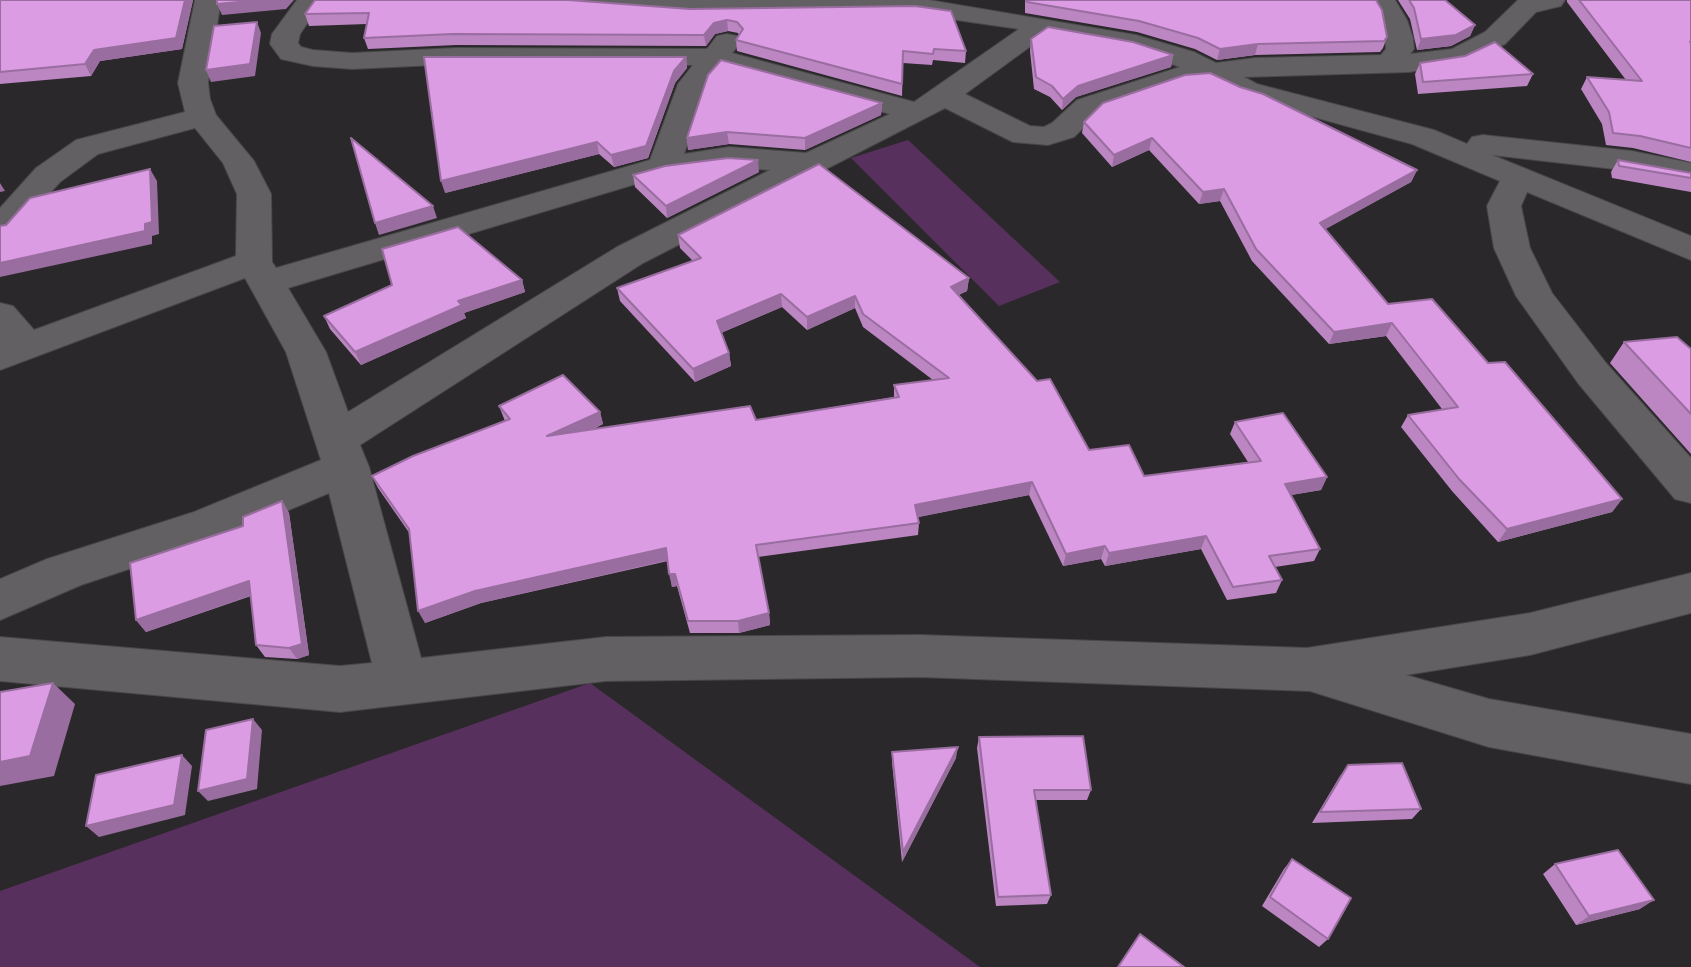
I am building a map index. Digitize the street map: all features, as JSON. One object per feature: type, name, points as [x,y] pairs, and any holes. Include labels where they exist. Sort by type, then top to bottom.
[{"type":"street","points":[[570,0],[632,2],[691,9],[900,5],[985,8],[1042,25],[1160,49],[1247,90],[1423,137],[1691,249]]},
{"type":"street","points":[[1382,0],[1394,20],[1399,38],[1400,49],[1390,63]]},
{"type":"street","points":[[304,10],[286,34],[284,44],[291,53],[339,60],[456,56],[714,57],[931,104],[1024,135],[1041,137],[1063,130],[1088,106],[1177,76],[1209,70],[1436,61],[1474,50],[1495,38],[1527,6],[1552,0]]},
{"type":"street","points":[[664,166],[693,84],[734,35],[742,7]]},
{"type":"street","points":[[266,22],[304,10]]},
{"type":"street","points":[[215,17],[193,83],[202,117],[238,161],[254,194],[260,273],[306,352],[342,453],[402,682]]},
{"type":"street","points":[[0,600],[64,572],[209,525],[342,453],[630,255],[931,104],[1042,25]]},
{"type":"street","points":[[0,228],[48,175],[87,147],[202,117]]},
{"type":"street","points":[[1423,137],[1632,161],[1691,173]]},
{"type":"street","points":[[0,315],[13,352],[260,273],[664,166],[729,157],[811,163]]},
{"type":"street","points":[[1519,175],[1504,206],[1512,248],[1535,296],[1592,373],[1691,487]]},
{"type":"street","points":[[0,659],[340,689],[606,659],[920,656],[1307,670],[1530,634],[1691,593]]},
{"type":"street","points":[[1307,670],[1489,723],[1691,759]]},
{"type":"shaded area","points":[[908,140],[1060,282],[999,306],[851,158]]},
{"type":"shaded area","points":[[590,683],[980,967],[0,967],[0,891]]},
{"type":"building","points":[[0,0],[185,0],[176,38],[94,50],[85,64],[0,72]]},
{"type":"building","points":[[217,0],[260,0],[217,4]]},
{"type":"building","points":[[315,0],[568,0],[690,9],[915,6],[951,11],[966,51],[934,49],[933,54],[903,51],[902,84],[736,40],[743,29],[737,22],[727,20],[714,23],[704,35],[453,34],[364,38],[369,13],[305,14]]},
{"type":"building","points":[[1026,0],[1376,0],[1382,10],[1387,37],[1384,41],[1258,44],[1220,49],[1198,38],[1139,21]]},
{"type":"building","points":[[1409,0],[1445,0],[1475,25],[1456,35],[1421,39],[1414,8]]},
{"type":"building","points":[[1579,0],[1691,0],[1691,148],[1613,133],[1609,112],[1587,77],[1642,81]]},
{"type":"building","points":[[257,22],[250,64],[206,70],[214,26]]},
{"type":"building","points":[[1048,27],[1133,42],[1173,55],[1078,86],[1063,99],[1052,86],[1036,77],[1031,39]]},
{"type":"building","points":[[1495,42],[1533,74],[1423,82],[1420,63],[1465,56]]},
{"type":"building","points":[[424,57],[686,57],[674,71],[646,146],[611,155],[597,142],[441,181]]},
{"type":"building","points":[[721,60],[882,103],[805,138],[727,132],[687,138],[708,75]]},
{"type":"building","points":[[1210,73],[1263,94],[1417,170],[1320,223],[1388,304],[1432,299],[1488,363],[1505,362],[1622,499],[1507,529],[1459,479],[1408,415],[1458,407],[1392,323],[1334,332],[1256,249],[1224,189],[1203,192],[1152,138],[1114,155],[1084,122],[1103,103],[1185,75]]},
{"type":"building","points":[[351,138],[433,206],[375,223]]},
{"type":"building","points":[[728,158],[758,160],[666,206],[633,175],[665,166]]},
{"type":"building","points":[[1618,160],[1691,173],[1691,178],[1619,166]]},
{"type":"building","points":[[819,164],[969,278],[951,287],[1037,381],[1050,379],[1089,450],[1129,445],[1144,476],[1261,461],[1235,422],[1283,413],[1327,477],[1285,484],[1320,549],[1269,556],[1282,580],[1233,587],[1206,536],[1109,553],[1105,546],[1066,554],[1032,482],[915,505],[919,523],[756,545],[769,613],[738,621],[688,621],[675,574],[669,574],[666,548],[475,591],[418,611],[409,529],[372,476],[413,456],[510,419],[499,406],[563,375],[600,412],[547,436],[750,406],[756,420],[899,397],[894,385],[949,378],[863,314],[855,296],[807,317],[781,294],[717,321],[729,353],[693,369],[617,288],[701,258],[678,235]]},
{"type":"building","points":[[150,169],[152,222],[145,224],[145,231],[0,263],[0,226],[6,225],[30,198]]},
{"type":"building","points":[[458,227],[522,280],[458,301],[462,305],[355,352],[324,316],[392,285],[382,249]]},
{"type":"building","points":[[1677,337],[1691,349],[1691,414],[1624,342]]},
{"type":"building","points":[[282,501],[302,644],[289,648],[256,645],[249,581],[136,620],[130,563],[243,526],[243,517]]},
{"type":"building","points":[[53,683],[30,756],[0,762],[0,692]]},
{"type":"building","points":[[253,719],[247,779],[198,791],[206,730]]},
{"type":"building","points":[[1083,736],[1091,790],[1034,790],[1051,895],[998,897],[979,737]]},
{"type":"building","points":[[958,747],[903,852],[892,752]]},
{"type":"building","points":[[182,755],[174,805],[86,826],[96,775]]},
{"type":"building","points":[[1402,763],[1421,809],[1320,812],[1348,765]]},
{"type":"building","points":[[1618,850],[1654,900],[1589,916],[1555,864]]},
{"type":"building","points":[[1292,859],[1351,898],[1328,939],[1270,897]]},
{"type":"building","points":[[1140,934],[1184,967],[1118,967]]}]
